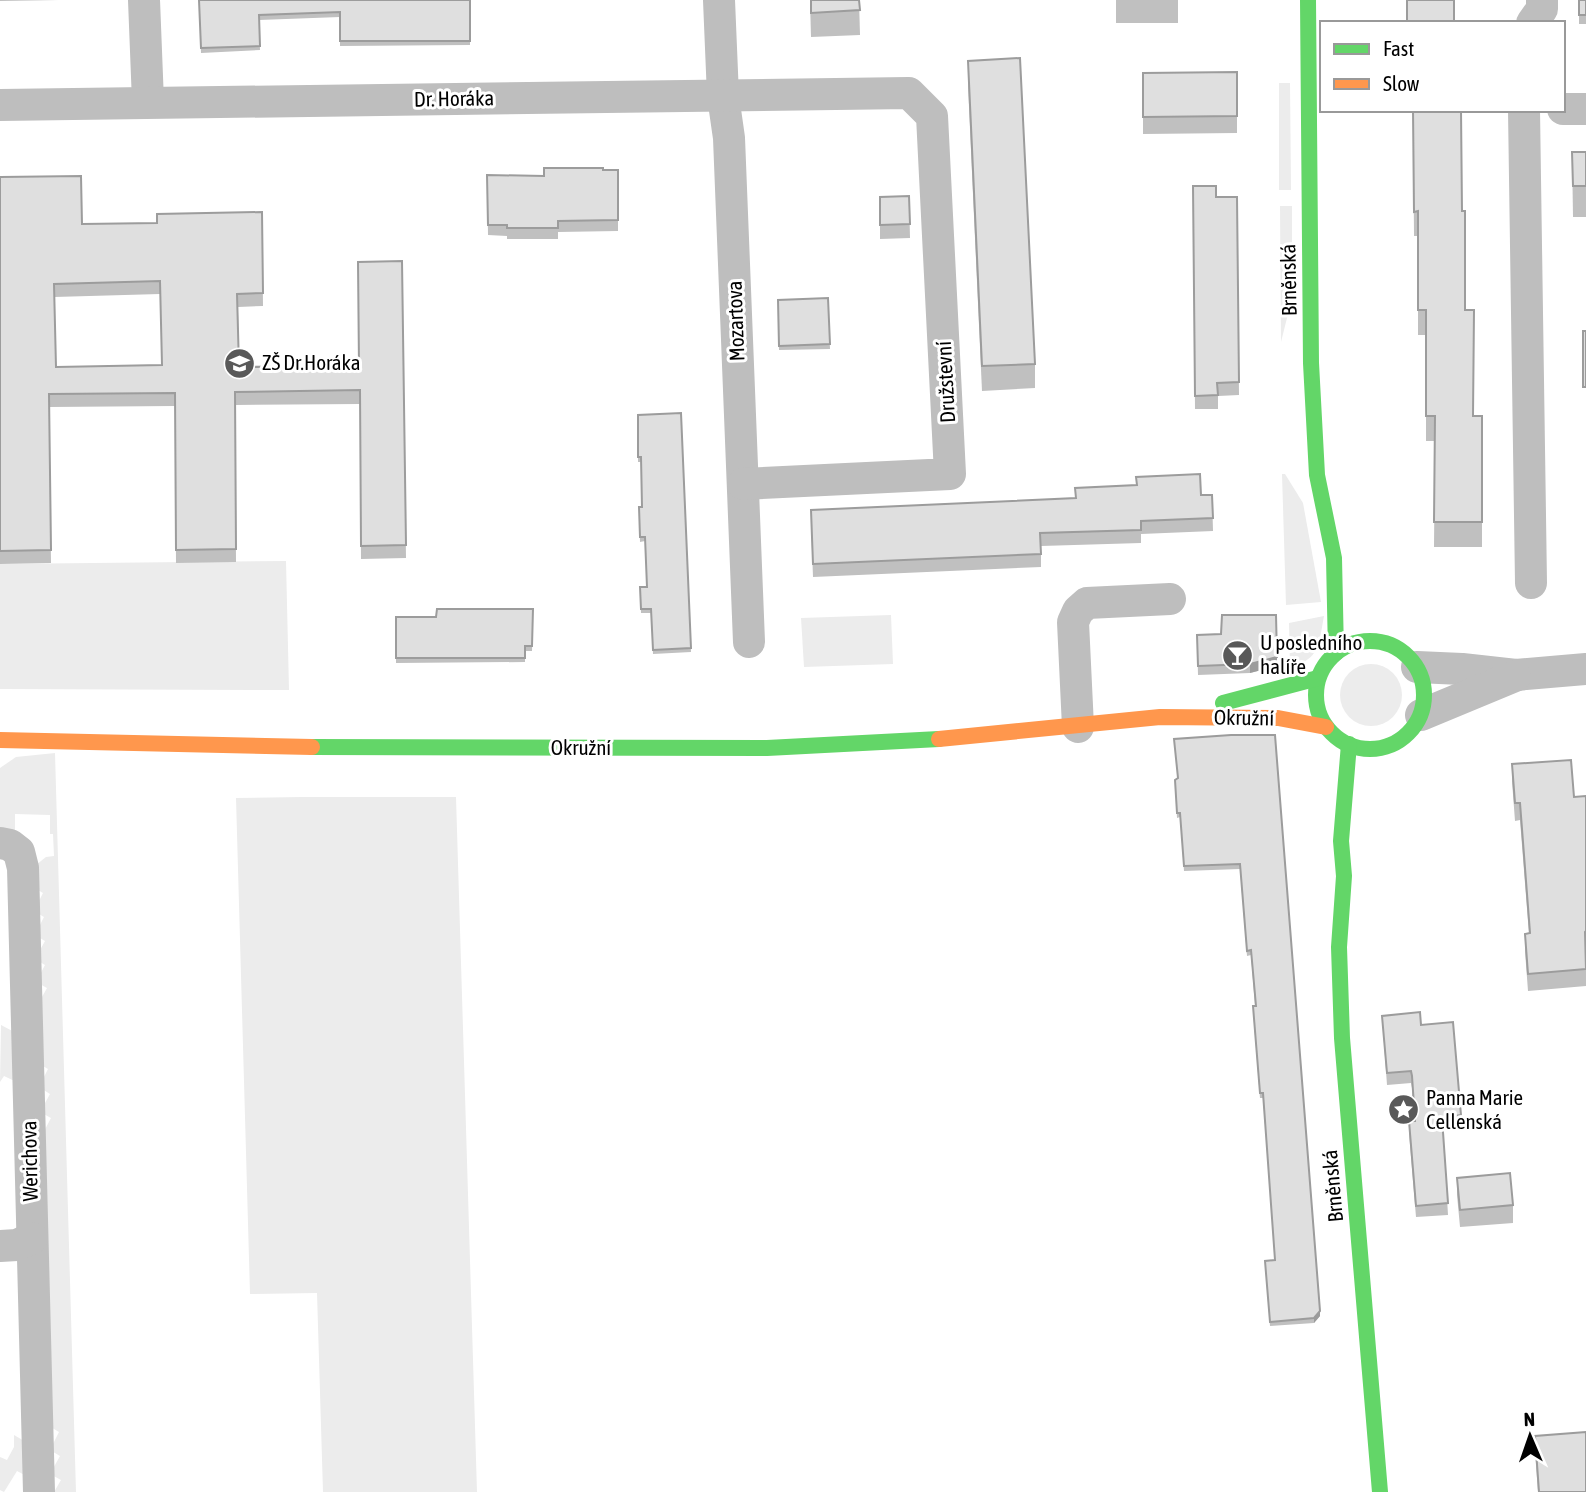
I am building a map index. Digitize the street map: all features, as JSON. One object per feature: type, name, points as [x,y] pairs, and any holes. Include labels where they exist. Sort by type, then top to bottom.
[{"type":"main road","name":"Brněnská","points":[[1308,0],[1311,363],[1317,475],[1334,558],[1336,653]]},
{"type":"main road","name":"Brněnská","points":[[1334,558],[1351,590]]},
{"type":"main road","points":[[1368,621],[1380,641]]},
{"type":"main road","points":[[1380,641],[1402,650],[1417,667],[1424,691],[1421,715],[1404,738],[1377,749],[1363,749],[1336,737],[1326,727],[1317,704],[1318,678],[1325,664],[1336,653],[1357,642],[1380,641]]},
{"type":"main road","name":"Okružní","points":[[1160,718],[1276,691],[1318,678]]},
{"type":"main road","name":"Okružní","points":[[0,740],[290,747],[767,748],[921,741],[1160,718],[1278,718],[1326,727]]},
{"type":"main road","name":"Brněnská","points":[[1349,744],[1340,841],[1344,876],[1339,947],[1342,1038],[1380,1492]]},
{"type":"main road","points":[[1373,770],[1377,749]]},
{"type":"main road","name":"Brněnská","points":[[1344,876],[1359,837]]},
{"type":"street","points":[[144,0],[148,102]]},
{"type":"street","name":"Mozartova","points":[[719,0],[723,96],[729,138],[749,642]]},
{"type":"street","points":[[1533,21],[1542,9],[1542,0]]},
{"type":"street","name":"Dr. Horáka","points":[[0,105],[909,93]]},
{"type":"street","name":"Družstevní","points":[[743,484],[950,474],[932,116],[909,93]]},
{"type":"street","points":[[1565,110],[1586,109]]},
{"type":"street","points":[[1524,112],[1531,583]]},
{"type":"street","points":[[1078,727],[1073,622],[1078,611],[1087,603],[1170,599]]},
{"type":"street","points":[[1417,667],[1516,675],[1586,670]]},
{"type":"street","points":[[1421,715],[1516,675]]},
{"type":"street","name":"Werichova","points":[[0,843],[10,845],[19,852],[23,868],[40,1492]]},
{"type":"street","points":[[0,1246],[17,1245],[32,1238]]},
{"type":"shaded area","points":[[1279,83],[1290,83],[1291,190],[1279,190]]},
{"type":"shaded area","points":[[1280,206],[1292,206],[1292,298],[1281,342]]},
{"type":"shaded area","points":[[1282,474],[1285,474],[1303,503],[1321,602],[1286,605]]},
{"type":"shaded area","points":[[286,561],[289,690],[0,689],[0,564]]},
{"type":"shaded area","points":[[891,615],[893,664],[804,667],[801,618]]},
{"type":"shaded area","points":[[1324,616],[1321,636],[1313,655],[1290,669],[1289,623]]},
{"type":"shaded area","points":[[1371,664],[1393,673],[1402,695],[1393,717],[1371,726],[1349,717],[1340,695],[1349,673]]},
{"type":"shaded area","points":[[55,753],[76,1492],[54,1492],[61,1480],[50,1474],[60,1456],[50,1450],[59,1432],[49,1426],[41,1137],[51,1118],[40,1112],[50,1094],[39,1087],[48,1069],[38,1063],[37,1006],[47,988],[36,982],[45,965],[35,959],[45,941],[35,935],[44,917],[34,911],[43,893],[33,887],[36,865],[46,857],[54,856],[53,834],[50,834],[50,815],[15,814],[15,833],[0,828],[0,768],[16,757]]},
{"type":"shaded area","points":[[456,797],[477,1492],[323,1492],[317,1293],[250,1294],[236,798]]},
{"type":"shaded area","points":[[1,1025],[20,1035],[23,1085],[4,1076],[0,1082]]},
{"type":"shaded area","points":[[14,1435],[31,1445],[34,1480],[17,1471],[4,1492],[0,1490],[0,1457],[7,1460],[14,1447]]},
{"type":"building","points":[[199,0],[470,0],[470,41],[340,41],[340,12],[259,15],[260,46],[201,48]]},
{"type":"building","points":[[811,0],[859,0],[860,10],[811,13]]},
{"type":"building","points":[[1407,0],[1454,0],[1454,21],[1407,21]]},
{"type":"building","points":[[1579,0],[1586,0],[1586,15],[1579,15]]},
{"type":"building","points":[[1020,58],[1035,364],[982,366],[968,61]]},
{"type":"building","points":[[1237,72],[1237,116],[1143,117],[1143,73]]},
{"type":"building","points":[[1413,112],[1461,112],[1465,310],[1474,310],[1473,416],[1482,416],[1482,522],[1434,522],[1435,416],[1426,416],[1426,310],[1418,310],[1418,211],[1414,212]]},
{"type":"building","points":[[1572,152],[1586,152],[1586,186],[1573,186]]},
{"type":"building","points":[[544,168],[618,170],[618,220],[558,221],[558,228],[507,228],[507,225],[488,225],[487,175],[544,176]]},
{"type":"building","points":[[81,176],[82,224],[157,223],[157,214],[262,212],[263,293],[237,294],[239,367],[359,366],[358,262],[402,261],[406,545],[361,546],[360,390],[235,392],[236,549],[176,550],[175,393],[49,394],[51,550],[0,551],[0,177]],"holes":[[[160,281],[162,365],[56,367],[54,284]]]},
{"type":"building","points":[[1193,186],[1216,186],[1216,197],[1237,197],[1239,382],[1217,383],[1218,395],[1195,396]]},
{"type":"building","points":[[909,196],[910,224],[880,225],[880,197]]},
{"type":"building","points":[[828,298],[830,344],[779,346],[778,300]]},
{"type":"building","points":[[1583,331],[1586,331],[1586,387],[1583,387]]},
{"type":"building","points":[[681,413],[691,648],[653,650],[651,609],[641,609],[640,587],[647,587],[645,537],[640,537],[639,507],[642,507],[638,415]]},
{"type":"building","points":[[1200,474],[1201,495],[1212,495],[1213,518],[1141,521],[1141,530],[1040,533],[1041,554],[813,564],[811,510],[1076,498],[1075,488],[1137,485],[1136,477]]},
{"type":"building","points":[[437,609],[533,609],[532,646],[525,646],[525,658],[396,658],[396,617],[436,617]]},
{"type":"building","name":"U posledního halíře","points":[[1222,615],[1276,615],[1277,657],[1250,664],[1198,666],[1197,635],[1221,634]]},
{"type":"building","points":[[1275,735],[1320,1311],[1314,1318],[1270,1322],[1265,1261],[1275,1260],[1263,1093],[1260,1093],[1253,1006],[1256,1006],[1251,950],[1247,951],[1240,864],[1184,866],[1180,813],[1177,813],[1175,780],[1178,778],[1174,739]]},
{"type":"building","points":[[1571,760],[1574,797],[1586,796],[1586,969],[1528,974],[1525,934],[1530,933],[1520,803],[1515,803],[1512,764]]},
{"type":"building","points":[[1420,1012],[1421,1025],[1453,1022],[1461,1115],[1442,1118],[1448,1203],[1416,1206],[1409,1121],[1415,1121],[1412,1076],[1411,1071],[1387,1073],[1382,1016]]},
{"type":"building","points":[[1510,1173],[1513,1205],[1460,1210],[1457,1178]]},
{"type":"building","points":[[1586,1432],[1586,1492],[1539,1492],[1535,1436]]},
{"type":"traffic: fast","points":[[1308,0],[1311,363],[1317,475],[1334,558],[1336,653]]},
{"type":"traffic: fast","points":[[1370,641],[1391,645],[1408,657],[1420,674],[1424,695],[1420,716],[1408,733],[1391,745],[1370,749],[1349,745],[1332,733],[1320,716],[1316,695],[1320,674],[1332,657],[1349,645],[1370,641]]},
{"type":"traffic: fast","points":[[1223,703],[1318,678]]},
{"type":"traffic: fast","points":[[312,747],[767,748],[939,739]]},
{"type":"traffic: fast","points":[[1349,744],[1341,841],[1344,876],[1339,947],[1342,1038],[1380,1492]]},
{"type":"traffic: slow","points":[[939,739],[1160,717],[1278,718],[1326,727]]},
{"type":"traffic: slow","points":[[0,740],[312,747]]},
{"type":"place","name":"ZŠ Dr.Horáka","points":[[239,363]]},
{"type":"place","name":"U posledního halíře","points":[[1237,655]]},
{"type":"place","name":"Panna Marie Cellenská","points":[[1403,1110]]}]
